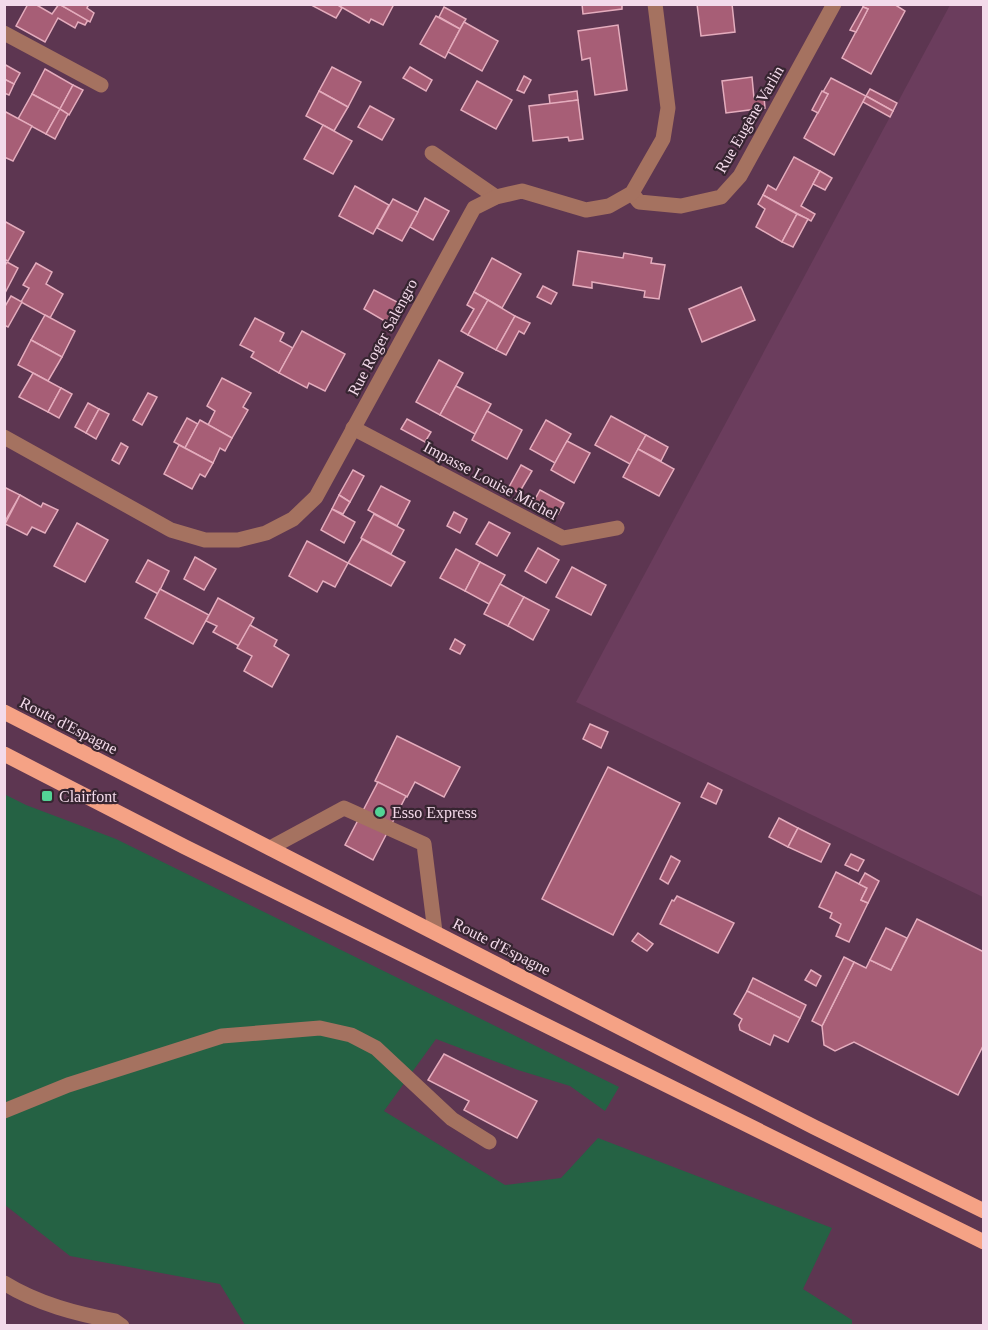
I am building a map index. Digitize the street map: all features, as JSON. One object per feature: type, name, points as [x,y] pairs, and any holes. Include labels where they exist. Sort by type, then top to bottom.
[{"type":"main road","name":"Route d'Espagne","points":[[4,712],[984,1211]]},
{"type":"main road","points":[[4,754],[185,847],[984,1242]]},
{"type":"street","points":[[632,193],[663,139],[668,108],[654,4]]},
{"type":"street","name":"Rue Eugène Varlin","points":[[632,193],[639,202],[681,206],[721,197],[740,176],[834,4]]},
{"type":"street","points":[[4,33],[101,86]]},
{"type":"street","points":[[432,153],[496,197]]},
{"type":"street","name":"Rue Roger Salengro","points":[[4,437],[171,530],[205,540],[227,540],[266,533],[293,519],[316,497],[474,208],[496,197],[522,191],[586,210],[609,206],[632,193]]},
{"type":"street","name":"Impasse Louise Michel","points":[[353,428],[563,538],[616,528]]},
{"type":"street","points":[[270,848],[344,808],[424,844],[435,932]]},
{"type":"street","points":[[4,1111],[68,1085],[222,1036],[320,1028],[351,1035],[376,1048],[452,1119],[489,1142]]},
{"type":"street","points":[[4,1283],[17,1291],[66,1310],[115,1321],[122,1326]]},
{"type":"shaded area","points":[[950,5],[983,5],[983,897],[576,702]]},
{"type":"green space","points":[[4,794],[26,805],[116,839],[619,1087],[605,1111],[570,1086],[518,1070],[436,1039],[384,1111],[505,1185],[561,1178],[598,1138],[832,1228],[803,1289],[852,1320],[852,1325],[245,1325],[220,1284],[70,1256],[5,1205]]},
{"type":"building","points":[[28,4],[35,4],[52,14],[59,4],[88,20],[85,25],[78,22],[75,28],[58,18],[45,42],[16,26]]},
{"type":"building","points":[[59,4],[84,4],[94,13],[90,22]]},
{"type":"building","points":[[336,4],[394,4],[383,25],[371,19],[369,23]]},
{"type":"building","points":[[336,4],[342,8],[336,18],[311,5]]},
{"type":"building","points":[[582,4],[622,4],[622,9],[583,14]]},
{"type":"building","points":[[697,4],[732,4],[735,32],[701,36]]},
{"type":"building","points":[[864,4],[894,4],[905,11],[871,74],[842,58],[868,9],[863,7]]},
{"type":"building","points":[[444,7],[466,19],[460,29],[439,17]]},
{"type":"building","points":[[863,7],[868,9],[856,32],[850,30]]},
{"type":"building","points":[[436,16],[460,29],[445,58],[420,44]]},
{"type":"building","points":[[464,22],[498,41],[482,71],[448,52]]},
{"type":"building","points":[[618,25],[627,90],[595,95],[590,58],[582,60],[578,31]]},
{"type":"building","points":[[4,64],[20,73],[14,84],[4,79]]},
{"type":"building","points":[[332,67],[361,82],[348,107],[319,91]]},
{"type":"building","points":[[410,67],[432,80],[426,91],[403,78]]},
{"type":"building","points":[[45,69],[73,85],[60,109],[32,94]]},
{"type":"building","points":[[524,76],[531,80],[524,93],[517,90]]},
{"type":"building","points":[[752,77],[754,98],[764,97],[765,108],[726,113],[722,81]]},
{"type":"building","points":[[831,78],[866,96],[834,155],[804,138],[828,94],[823,92]]},
{"type":"building","points":[[4,79],[14,84],[9,95],[4,93]]},
{"type":"building","points":[[477,81],[512,100],[496,129],[461,110]]},
{"type":"building","points":[[73,85],[83,90],[69,115],[60,109]]},
{"type":"building","points":[[870,89],[897,103],[893,111],[866,96]]},
{"type":"building","points":[[319,91],[348,107],[334,131],[306,116]]},
{"type":"building","points":[[577,91],[578,100],[550,104],[549,95]]},
{"type":"building","points":[[822,91],[828,94],[818,113],[812,110]]},
{"type":"building","points":[[32,94],[60,109],[46,134],[18,119]]},
{"type":"building","points":[[866,96],[893,111],[890,117],[863,102]]},
{"type":"building","points":[[578,100],[583,139],[569,141],[568,137],[533,141],[529,106]]},
{"type":"building","points":[[370,106],[394,119],[382,140],[358,127]]},
{"type":"building","points":[[60,109],[68,114],[55,139],[46,134]]},
{"type":"building","points":[[4,111],[32,126],[13,161],[4,157]]},
{"type":"building","points":[[323,125],[352,141],[333,174],[304,159]]},
{"type":"building","points":[[794,157],[820,171],[801,206],[815,214],[811,221],[763,195],[768,185],[776,190]]},
{"type":"building","points":[[820,171],[832,178],[825,190],[813,184]]},
{"type":"building","points":[[355,186],[389,205],[373,234],[339,216]]},
{"type":"building","points":[[763,195],[797,214],[782,242],[756,227],[765,209],[758,204]]},
{"type":"building","points":[[425,198],[449,211],[433,240],[410,227]]},
{"type":"building","points":[[393,199],[418,212],[402,241],[377,228]]},
{"type":"building","points":[[797,214],[808,219],[793,247],[782,242]]},
{"type":"building","points":[[4,221],[24,232],[8,261],[4,259]]},
{"type":"building","points":[[578,251],[623,258],[624,253],[652,258],[651,263],[665,265],[659,299],[644,297],[645,291],[592,282],[592,288],[573,285]]},
{"type":"building","points":[[492,258],[521,274],[502,308],[474,292]]},
{"type":"building","points":[[7,262],[18,268],[5,293],[4,267]]},
{"type":"building","points":[[36,263],[52,272],[46,284],[63,294],[50,318],[21,302],[29,288],[23,285]]},
{"type":"building","points":[[543,286],[557,293],[551,304],[537,297]]},
{"type":"building","points":[[741,287],[755,320],[702,342],[689,309]]},
{"type":"building","points":[[374,290],[399,303],[388,323],[364,309]]},
{"type":"building","points":[[474,292],[488,300],[468,335],[461,331],[474,309],[467,305]]},
{"type":"building","points":[[11,296],[22,302],[8,327],[4,325],[4,308]]},
{"type":"building","points":[[488,300],[515,316],[496,350],[468,335]]},
{"type":"building","points":[[45,315],[75,331],[62,357],[31,340]]},
{"type":"building","points":[[515,316],[530,323],[524,334],[519,331],[506,355],[496,350]]},
{"type":"building","points":[[255,318],[284,333],[280,341],[293,348],[279,373],[251,357],[254,352],[240,345]]},
{"type":"building","points":[[302,331],[345,354],[325,391],[309,383],[307,388],[279,373]]},
{"type":"building","points":[[31,340],[62,357],[48,381],[18,365]]},
{"type":"building","points":[[439,360],[463,373],[440,415],[416,402]]},
{"type":"building","points":[[33,373],[61,388],[48,412],[19,397]]},
{"type":"building","points":[[222,378],[251,393],[243,407],[248,410],[232,438],[208,425],[215,411],[207,406]]},
{"type":"building","points":[[456,386],[491,404],[475,434],[440,415]]},
{"type":"building","points":[[61,388],[72,394],[59,418],[48,412]]},
{"type":"building","points":[[148,393],[157,397],[142,425],[133,420]]},
{"type":"building","points":[[88,403],[99,409],[86,433],[75,427]]},
{"type":"building","points":[[99,409],[109,414],[96,439],[86,433]]},
{"type":"building","points":[[487,411],[522,430],[507,459],[472,440]]},
{"type":"building","points":[[611,416],[646,435],[630,464],[595,445]]},
{"type":"building","points":[[187,418],[198,424],[185,448],[174,442]]},
{"type":"building","points":[[407,419],[431,432],[425,442],[401,429]]},
{"type":"building","points":[[200,420],[232,438],[225,451],[220,448],[213,463],[185,448]]},
{"type":"building","points":[[546,420],[571,434],[555,463],[530,449]]},
{"type":"building","points":[[646,435],[668,447],[661,461],[638,449]]},
{"type":"building","points":[[567,441],[590,453],[574,483],[551,470]]},
{"type":"building","points":[[121,443],[128,447],[119,464],[112,460]]},
{"type":"building","points":[[179,445],[213,463],[205,477],[200,474],[192,489],[164,474]]},
{"type":"building","points":[[638,449],[674,469],[659,496],[623,477]]},
{"type":"building","points":[[521,465],[532,471],[519,493],[509,487]]},
{"type":"building","points":[[353,470],[364,476],[350,502],[339,495]]},
{"type":"building","points":[[381,486],[410,501],[397,526],[368,510]]},
{"type":"building","points":[[4,487],[20,495],[4,523]]},
{"type":"building","points":[[540,490],[564,503],[558,514],[534,501]]},
{"type":"building","points":[[20,495],[41,507],[43,503],[58,510],[45,533],[32,527],[27,535],[5,524]]},
{"type":"building","points":[[339,495],[350,502],[343,514],[332,509]]},
{"type":"building","points":[[332,509],[355,522],[344,543],[321,530]]},
{"type":"building","points":[[454,512],[467,519],[460,533],[447,526]]},
{"type":"building","points":[[374,514],[404,530],[391,554],[361,538]]},
{"type":"building","points":[[489,522],[510,533],[497,556],[476,544]]},
{"type":"building","points":[[77,523],[108,540],[85,582],[54,566]]},
{"type":"building","points":[[362,539],[405,562],[391,586],[348,563]]},
{"type":"building","points":[[307,541],[348,563],[335,587],[323,581],[317,592],[289,576]]},
{"type":"building","points":[[538,548],[559,560],[546,583],[525,571]]},
{"type":"building","points":[[456,549],[480,562],[465,591],[440,578]]},
{"type":"building","points":[[195,557],[216,569],[204,590],[184,579]]},
{"type":"building","points":[[148,560],[169,571],[158,594],[136,582]]},
{"type":"building","points":[[480,562],[505,575],[489,604],[465,591]]},
{"type":"building","points":[[572,567],[606,585],[591,615],[556,597]]},
{"type":"building","points":[[500,584],[524,597],[508,626],[484,614]]},
{"type":"building","points":[[160,589],[209,615],[193,644],[145,618]]},
{"type":"building","points":[[524,597],[549,610],[533,640],[508,626]]},
{"type":"building","points":[[218,598],[254,618],[239,646],[213,632],[217,626],[206,621]]},
{"type":"building","points":[[250,625],[277,640],[274,646],[289,655],[272,687],[244,671],[252,656],[237,648]]},
{"type":"building","points":[[455,639],[465,645],[460,654],[450,649]]},
{"type":"building","points":[[590,724],[608,732],[601,748],[583,739]]},
{"type":"building","points":[[397,736],[460,767],[444,797],[415,782],[407,797],[375,781]]},
{"type":"building","points":[[608,767],[680,803],[613,935],[542,899]]},
{"type":"building","points":[[378,782],[406,796],[373,860],[345,845]]},
{"type":"building","points":[[708,783],[722,790],[716,804],[701,797]]},
{"type":"building","points":[[779,818],[798,828],[788,847],[769,837]]},
{"type":"building","points":[[798,828],[830,844],[821,862],[788,847]]},
{"type":"building","points":[[851,854],[864,860],[858,871],[845,865]]},
{"type":"building","points":[[671,856],[680,861],[668,884],[660,879]]},
{"type":"building","points":[[836,872],[867,888],[861,900],[868,903],[849,942],[836,936],[841,924],[830,918],[832,913],[819,907]]},
{"type":"building","points":[[865,873],[879,881],[868,903],[861,900],[867,888],[859,884]]},
{"type":"building","points":[[677,896],[734,923],[718,953],[660,924],[672,900],[674,901]]},
{"type":"building","points":[[917,919],[984,952],[984,1044],[958,1095],[854,1042],[835,1051],[824,1045],[822,1026],[854,962],[866,968],[870,960],[891,970]]},
{"type":"building","points":[[886,928],[907,938],[891,970],[870,960]]},
{"type":"building","points":[[638,933],[653,944],[647,951],[632,941]]},
{"type":"building","points":[[844,957],[854,962],[822,1026],[812,1021]]},
{"type":"building","points":[[811,970],[821,976],[816,986],[805,980]]},
{"type":"building","points":[[753,978],[806,1005],[800,1018],[747,991]]},
{"type":"building","points":[[747,991],[800,1018],[788,1042],[774,1035],[770,1045],[740,1030],[739,1025],[742,1019],[734,1014]]},
{"type":"building","points":[[444,1054],[537,1101],[517,1138],[464,1110],[469,1101],[428,1080]]},
{"type":"place","name":"Clairfont","points":[[47,796]]},
{"type":"place","name":"Esso Express","points":[[380,812]]}]
